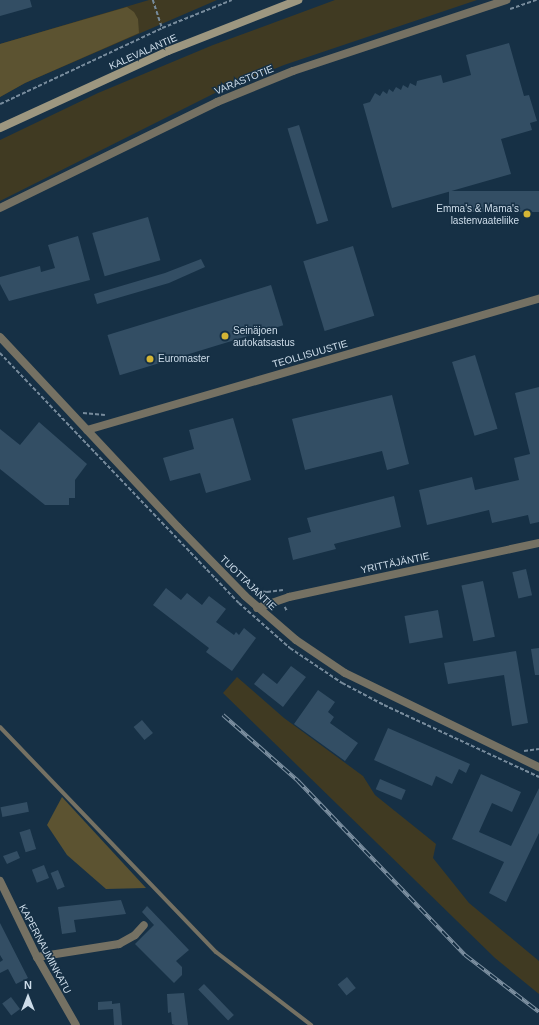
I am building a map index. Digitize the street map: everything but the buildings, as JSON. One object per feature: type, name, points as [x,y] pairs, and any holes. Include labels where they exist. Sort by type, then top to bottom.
[{"type":"main road","name":"KALEVALANTIE","points":[[0,128],[168,51],[298,0]]},
{"type":"street","name":"VARASTOTIE","points":[[0,208],[231,96],[293,71],[508,0]]},
{"type":"street","name":"TEOLLISUUSTIE","points":[[87,430],[539,299]]},
{"type":"street","name":"TUOTTAJANTIE","points":[[0,338],[257,608],[296,640],[345,673],[538,765]]},
{"type":"street","name":"YRITTÄJÄNTIE","points":[[257,608],[289,596],[539,543]]},
{"type":"street","name":"KAPERNAUMINKATU","points":[[0,881],[37,957],[76,1025]]},
{"type":"street","points":[[37,957],[119,944],[135,935],[144,925]]},
{"type":"lane","points":[[0,727],[216,952],[311,1025]]},
{"type":"path","points":[[152,0],[162,28]]},
{"type":"path","points":[[0,104],[162,28],[232,0]]},
{"type":"path","points":[[508,9],[536,0]]},
{"type":"path","points":[[0,353],[238,603],[290,648],[342,683],[539,777]]},
{"type":"shaded area","points":[[149,0],[217,0],[25,83],[0,97],[0,44]]},
{"type":"shaded area","points":[[335,0],[477,0],[284,65],[215,93],[0,201],[0,140],[98,93],[213,45]]},
{"type":"shaded area","points":[[127,7],[134,12],[138,19],[139,33],[25,83],[0,97],[0,44]]},
{"type":"shaded area","points":[[237,677],[284,718],[363,776],[375,795],[436,844],[433,858],[469,903],[539,961],[539,994],[495,958],[223,693]]},
{"type":"shaded area","points":[[62,797],[146,888],[106,889],[67,855],[47,825]]},
{"type":"railway","points":[[223,715],[298,781],[465,955],[539,1012]]},
{"type":"place","name":"Emma's & Mama's lastenvaateliike","points":[[527,214]]},
{"type":"place","name":"Seinäjoen autokatsastus","points":[[225,336]]},
{"type":"place","name":"Euromaster","points":[[150,359]]}]
